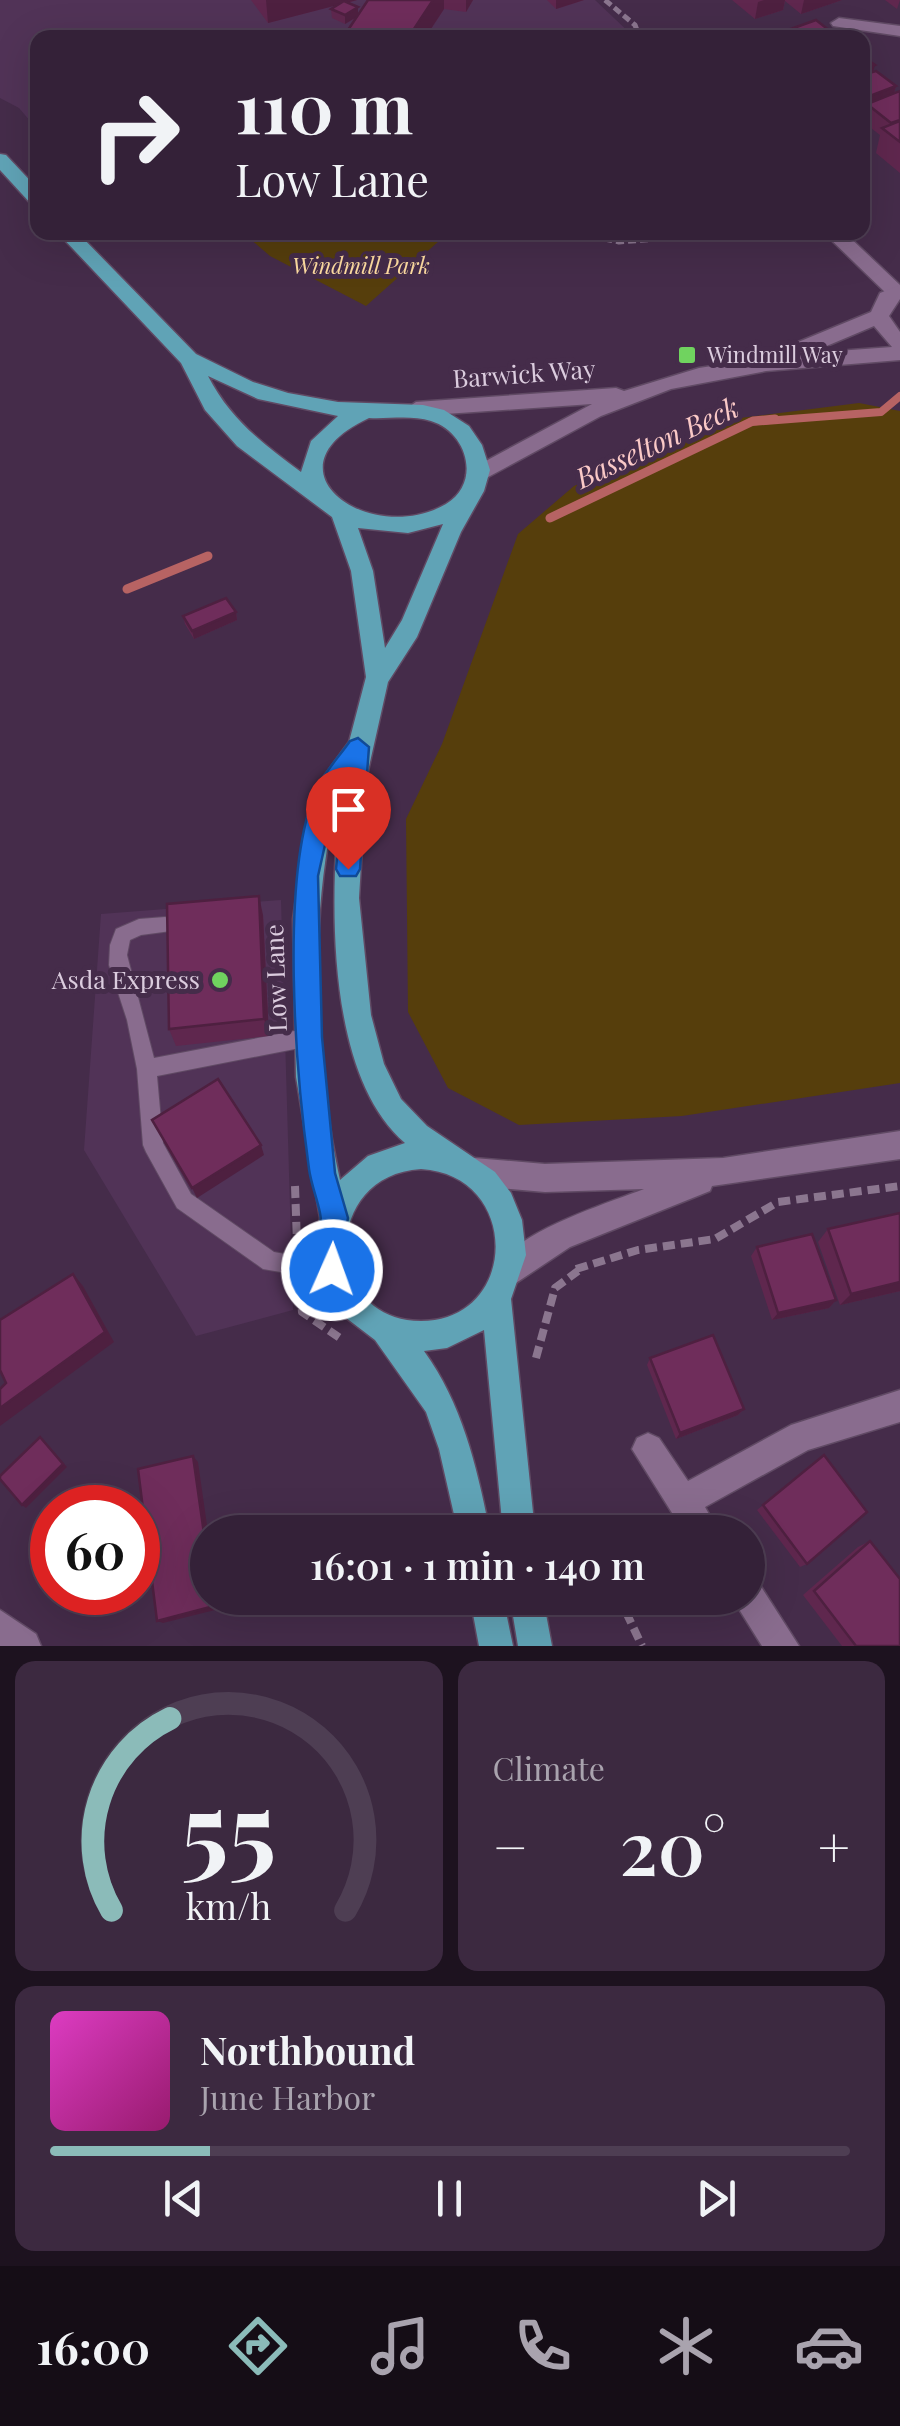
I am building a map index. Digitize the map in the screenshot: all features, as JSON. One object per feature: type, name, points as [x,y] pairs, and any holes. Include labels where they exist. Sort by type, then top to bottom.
[{"type":"main road","points":[[0,159],[30,192]]},
{"type":"main road","points":[[74,240],[189,359],[212,405],[244,441],[343,516],[368,525],[396,528],[424,524],[448,513],[466,498],[477,475],[477,458],[470,441],[448,421],[416,410],[368,411],[262,394],[189,359]]},
{"type":"main road","points":[[319,496],[312,476],[318,446],[343,421],[368,411]]},
{"type":"main road","name":"Low Lane","points":[[466,498],[444,538],[404,637],[378,677],[358,747],[348,869],[355,1012],[371,1065],[392,1111],[494,1191],[507,1216],[512,1245],[502,1286],[518,1515]]},
{"type":"main road","name":"Low Lane","points":[[343,516],[362,571],[378,677]]},
{"type":"main road","name":"Low Lane","points":[[332,1270],[330,1244],[335,1218],[322,1173],[310,1037],[307,876],[326,793],[358,747]]},
{"type":"main road","points":[[335,1218],[348,1192],[368,1173],[393,1160],[420,1155],[461,1165]]},
{"type":"main road","points":[[332,1270],[344,1296],[362,1318],[387,1332],[416,1360],[434,1390],[456,1446],[470,1515]]},
{"type":"main road","points":[[387,1332],[428,1338],[467,1325],[502,1286]]},
{"type":"main road","points":[[490,1615],[496,1646]]},
{"type":"main road","points":[[530,1615],[535,1646]]},
{"type":"street","points":[[839,23],[860,30]]},
{"type":"street","points":[[870,33],[881,37],[900,32]]},
{"type":"street","points":[[841,240],[898,291],[880,306],[879,316],[886,331],[900,343]]},
{"type":"street","name":"Barwick Way","points":[[416,410],[636,394],[768,362],[879,316]]},
{"type":"street","name":"Barwick Way","points":[[768,362],[900,353]]},
{"type":"street","name":"Barwick Way","points":[[477,475],[548,434],[636,394]]},
{"type":"street","points":[[461,1165],[545,1178],[723,1172],[900,1145]]},
{"type":"street","points":[[502,1286],[560,1236],[723,1172]]},
{"type":"street","points":[[682,1502],[802,1436],[900,1406]]},
{"type":"street","points":[[648,1449],[691,1515]]},
{"type":"street","points":[[760,1615],[782,1646]]},
{"type":"street","points":[[0,1627],[24,1646]]},
{"type":"lane","points":[[165,924],[122,934],[118,945],[118,970],[135,1014],[147,1069],[153,1144],[184,1201],[270,1262],[332,1270]]},
{"type":"lane","points":[[147,1069],[310,1037]]},
{"type":"path","points":[[605,0],[637,30]]},
{"type":"path","points":[[594,240],[636,245],[660,240]]},
{"type":"path","points":[[627,1615],[642,1646]]},
{"type":"shaded area","points":[[0,0],[595,0],[627,30],[30,30],[30,121],[19,108],[0,98]]},
{"type":"shaded area","points":[[281,900],[293,1310],[196,1336],[84,1150],[101,914]]},
{"type":"green space","name":"Windmill Park","points":[[251,240],[440,240],[366,306],[270,256]]},
{"type":"green space","points":[[859,403],[900,411],[900,1083],[682,1116],[519,1125],[448,1088],[408,1012],[406,819],[442,744],[518,534],[574,486],[724,420]]},
{"type":"building","points":[[368,0],[433,0],[413,30],[348,30]]},
{"type":"building","points":[[344,1],[358,7],[345,15],[331,9]]},
{"type":"building","points":[[816,20],[829,30],[788,30]]},
{"type":"building","points":[[876,71],[896,86],[870,96],[870,73]]},
{"type":"building","points":[[900,91],[900,120],[891,123],[870,103]]},
{"type":"building","points":[[900,121],[900,142],[882,128]]},
{"type":"building","points":[[226,598],[236,612],[192,631],[183,616]]},
{"type":"building","name":"Asda Express","points":[[259,896],[264,1019],[169,1029],[167,904]]},
{"type":"building","points":[[218,1079],[261,1145],[192,1188],[152,1120]]},
{"type":"building","points":[[900,1213],[900,1282],[851,1294],[828,1229]]},
{"type":"building","points":[[812,1234],[836,1300],[778,1313],[757,1247]]},
{"type":"building","points":[[73,1274],[105,1332],[0,1408],[0,1389],[6,1383],[0,1370],[0,1320]]},
{"type":"building","points":[[713,1335],[744,1409],[680,1433],[650,1358]]},
{"type":"building","points":[[40,1437],[63,1464],[42,1485],[30,1485],[30,1497],[22,1505],[0,1476]]},
{"type":"building","points":[[824,1455],[867,1512],[807,1564],[763,1505]]},
{"type":"building","points":[[193,1456],[201,1515],[190,1515],[190,1612],[157,1621],[160,1485],[140,1485],[138,1469]]},
{"type":"building","points":[[870,1541],[900,1579],[900,1646],[856,1646],[814,1591]]},
{"type":"waterway","name":"Basselton Beck","points":[[751,422],[881,412],[900,396]]},
{"type":"waterway","name":"Basselton Beck","points":[[550,518],[753,421],[775,419]]},
{"type":"waterway","name":"Basselton Beck","points":[[127,589],[208,556]]},
{"type":"place","name":"Windmill Way","points":[[687,355]]},
{"type":"place","name":"Asda Express","points":[[220,980]]},
{"type":"route","points":[[332,1270],[330,1244],[335,1218],[322,1173],[306,978],[307,876],[326,793],[358,747],[348,869]]}]
